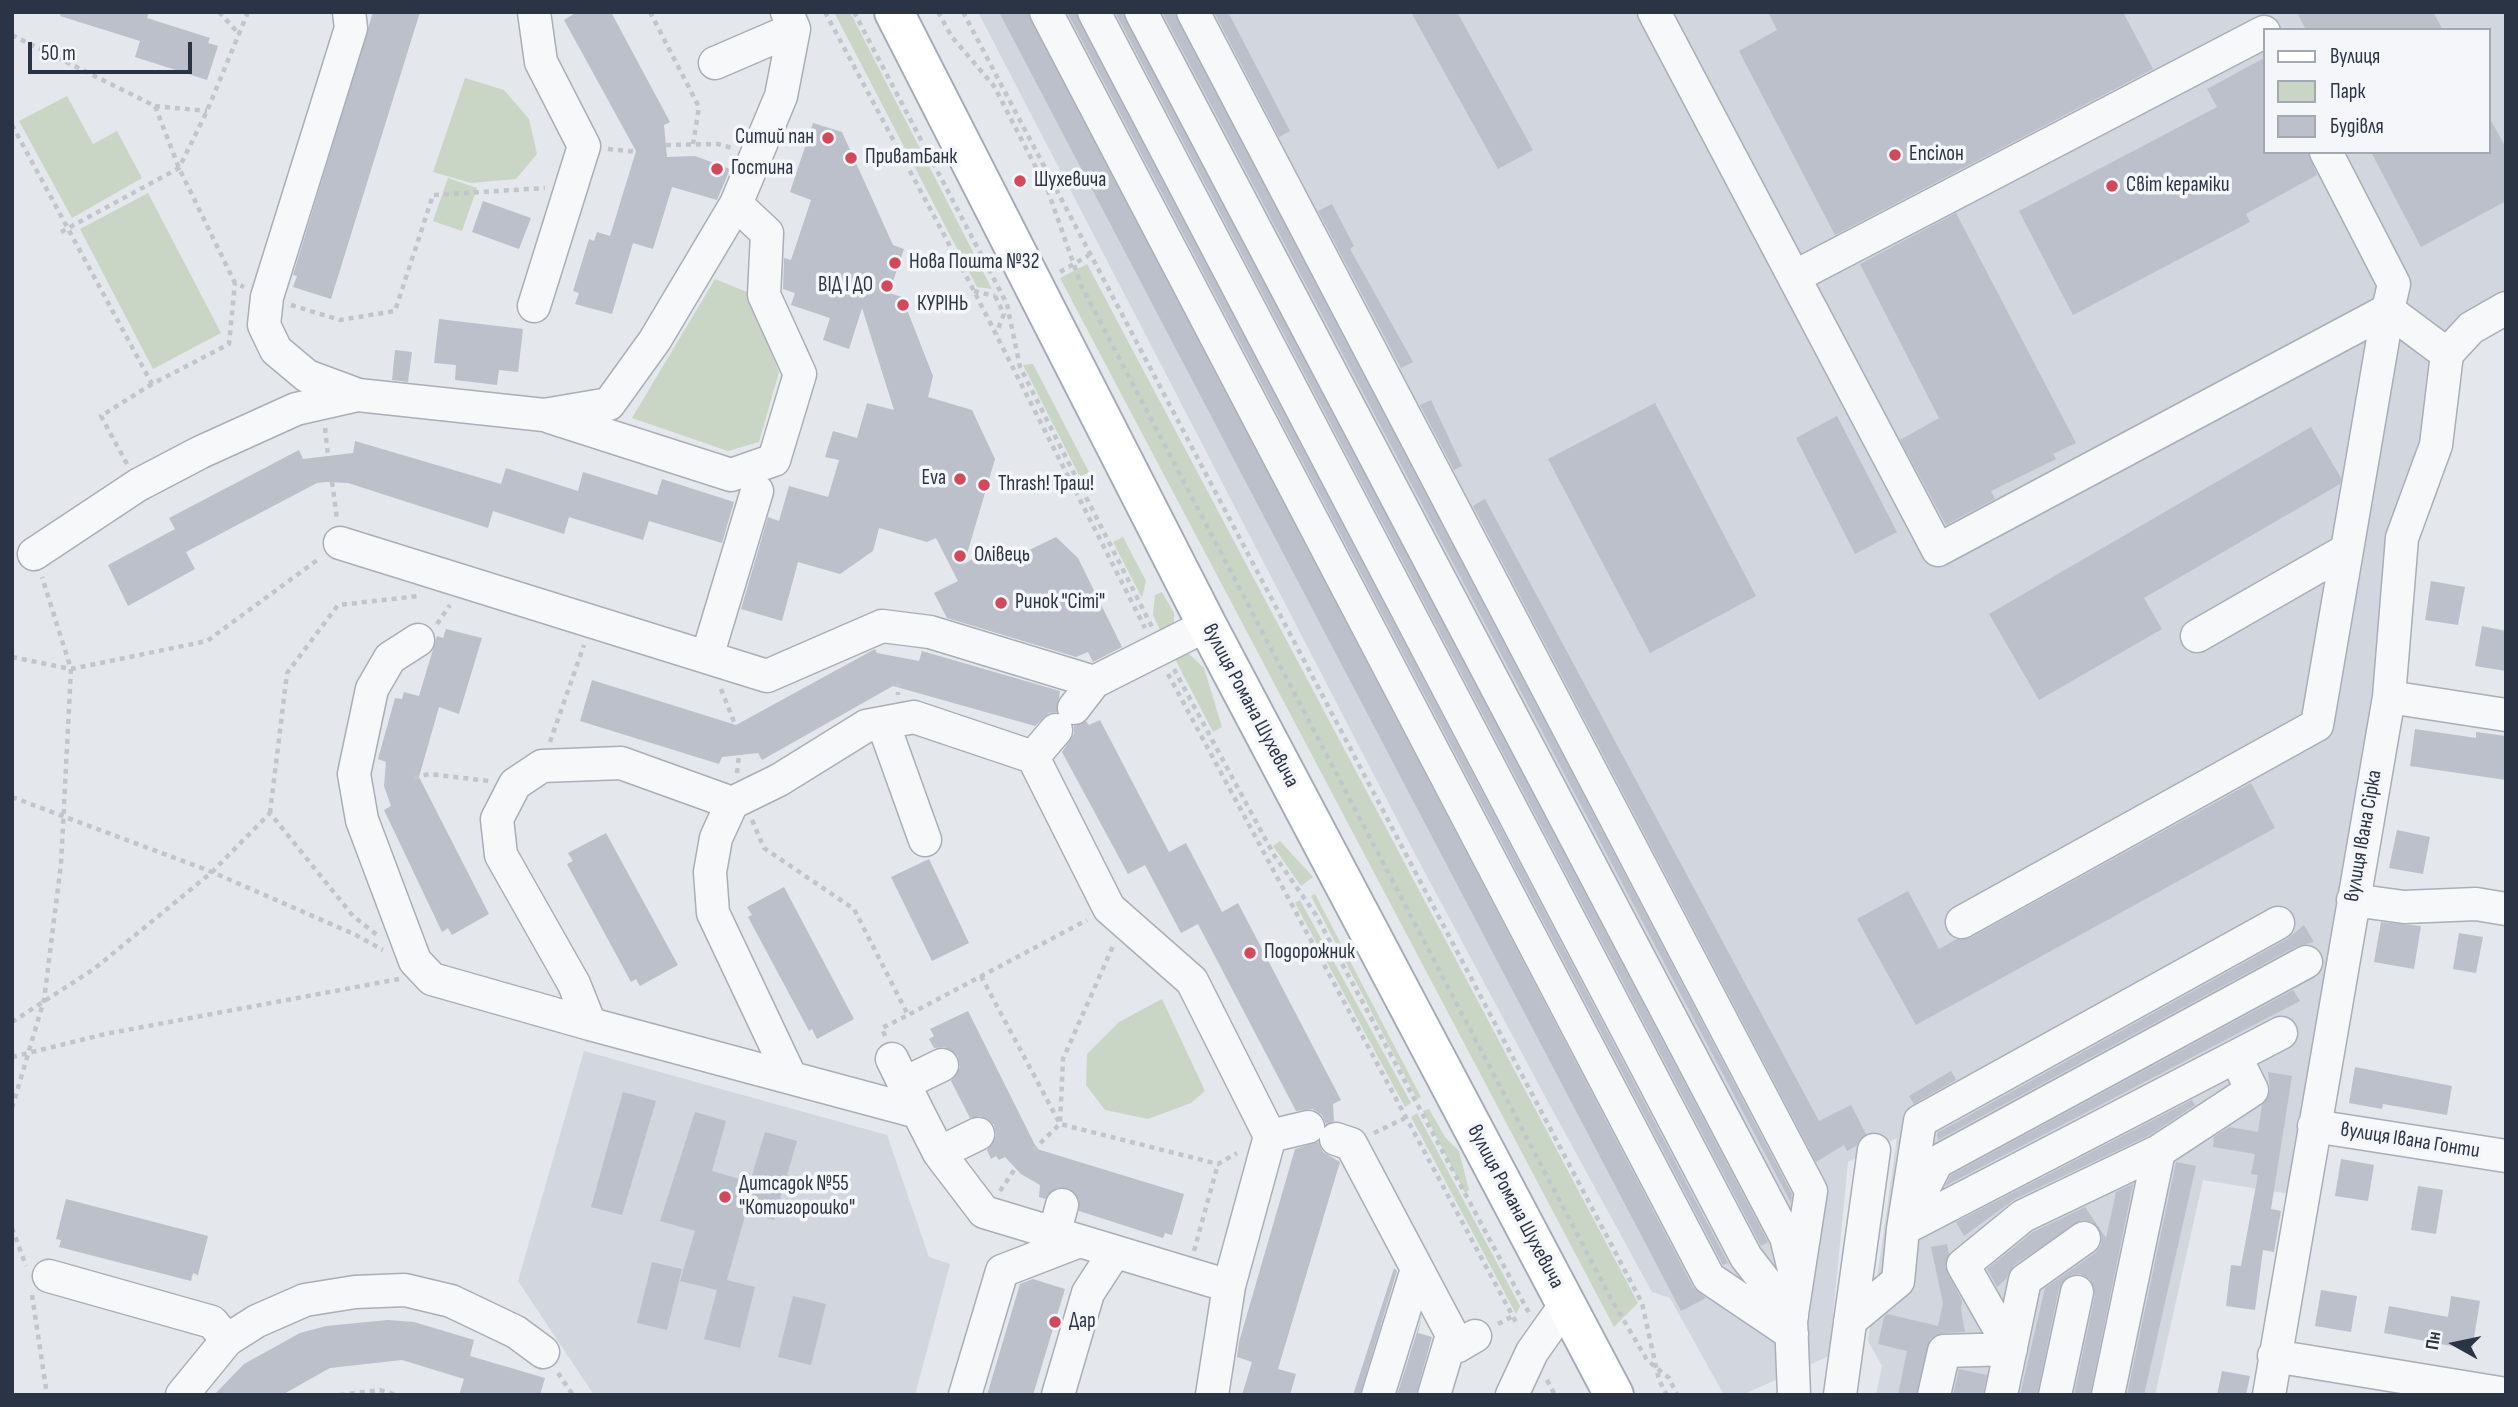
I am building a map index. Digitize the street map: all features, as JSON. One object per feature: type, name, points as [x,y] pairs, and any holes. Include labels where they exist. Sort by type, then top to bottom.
[{"type":"main road","name":"вулиця Романа Шухевича","points":[[894,12],[1207,625],[1547,1330],[1614,1395]]},
{"type":"street","points":[[349,12],[351,28],[267,298],[264,325],[276,350],[307,376],[358,395],[544,415],[731,475],[774,460],[800,374],[764,295],[767,233],[736,204]]},
{"type":"street","points":[[534,12],[541,62],[584,146],[534,306]]},
{"type":"street","points":[[1046,12],[1709,1278],[1792,1325]]},
{"type":"street","points":[[1094,12],[1746,1257],[1792,1325]]},
{"type":"street","points":[[1141,12],[1786,1237],[1797,1282]]},
{"type":"street","points":[[1193,12],[1811,1191],[1792,1325],[1794,1395]]},
{"type":"street","points":[[1654,12],[1938,550],[2388,310]]},
{"type":"street","points":[[2253,12],[2262,29]]},
{"type":"street","points":[[715,63],[790,21]]},
{"type":"street","points":[[544,415],[609,404],[655,340],[736,204],[781,96],[790,21]]},
{"type":"street","points":[[1794,277],[2262,34]]},
{"type":"street","points":[[1962,922],[2317,724],[2394,284],[2327,154]]},
{"type":"street","points":[[2388,310],[2447,354],[2470,328],[2506,308]]},
{"type":"street","name":"вулиця Івана Сірка","points":[[2269,1395],[2389,697],[2402,538],[2436,445],[2447,354]]},
{"type":"street","points":[[34,554],[138,485],[201,452],[296,409],[358,395]]},
{"type":"street","points":[[707,657],[757,491]]},
{"type":"street","points":[[340,544],[767,676],[882,626],[930,632],[1094,682]]},
{"type":"street","points":[[2197,636],[2347,550]]},
{"type":"street","points":[[1033,757],[1094,682],[1207,625]]},
{"type":"street","points":[[429,631],[390,658],[372,689],[354,774],[362,820],[415,961],[432,979],[918,1112]]},
{"type":"street","points":[[2389,697],[2506,715]]},
{"type":"street","points":[[791,1078],[713,912],[710,872],[716,838],[741,809],[779,780],[866,726],[914,717],[1033,757],[1117,915],[1192,981],[1270,1136],[1230,1286],[1212,1395]]},
{"type":"street","points":[[883,723],[925,840]]},
{"type":"street","points":[[590,1024],[574,984],[502,855],[498,819],[515,784],[542,766],[621,763],[741,809]]},
{"type":"street","points":[[2353,900],[2404,907],[2476,904],[2506,909]]},
{"type":"street","points":[[1850,1321],[1898,1281],[1903,1229],[1920,1121],[2278,923]]},
{"type":"street","points":[[1903,1229],[1937,1162],[2306,962]]},
{"type":"street","points":[[1903,1229],[2281,1033]]},
{"type":"street","points":[[2011,1349],[1963,1265],[2023,1216],[2159,1151],[2252,1090],[2236,1058]]},
{"type":"street","points":[[942,1065],[899,1071],[939,1153],[984,1212],[1064,1227],[1126,1246],[1188,1274],[1230,1286]]},
{"type":"street","name":"вулиця Івана Гонти","points":[[2314,1126],[2506,1156]]},
{"type":"street","points":[[939,1153],[978,1134]]},
{"type":"street","points":[[1270,1136],[1332,1137],[1417,1269],[1464,1336],[1434,1395]]},
{"type":"street","points":[[1840,1395],[1874,1150]]},
{"type":"street","points":[[2108,1395],[2159,1151]]},
{"type":"street","points":[[965,1395],[1002,1271],[1064,1227]]},
{"type":"street","points":[[2001,1395],[2025,1280],[2084,1238]]},
{"type":"street","points":[[1058,1395],[1088,1293],[1126,1246]]},
{"type":"street","points":[[1378,1395],[1417,1269]]},
{"type":"street","points":[[36,1276],[212,1322],[227,1340]]},
{"type":"street","points":[[182,1395],[227,1340],[257,1321],[305,1300],[355,1292],[405,1290],[450,1301],[516,1332],[543,1352]]},
{"type":"street","points":[[2055,1395],[2077,1292]]},
{"type":"street","points":[[1512,1395],[1547,1330]]},
{"type":"street","points":[[1934,1395],[1944,1351],[2011,1349]]},
{"type":"street","points":[[2274,1356],[2506,1394]]},
{"type":"path","points":[[219,12],[240,35]]},
{"type":"path","points":[[61,232],[179,168],[207,111],[248,12]]},
{"type":"path","points":[[650,12],[699,107],[693,144]]},
{"type":"path","points":[[825,12],[974,291],[1405,1118],[1547,1330],[1555,1395]]},
{"type":"path","points":[[854,12],[1007,304],[1020,367],[1160,650],[1274,855],[1316,915],[1521,1304],[1547,1330]]},
{"type":"path","points":[[938,12],[952,37],[993,86],[1048,191],[1072,264],[1609,1295],[1647,1360],[1669,1378],[1677,1395]]},
{"type":"path","points":[[963,12],[1642,1303],[1657,1369],[1667,1395]]},
{"type":"path","points":[[12,35],[155,106],[207,111]]},
{"type":"path","points":[[120,452],[101,416],[152,384],[229,344],[235,283],[179,168],[155,106]]},
{"type":"path","points":[[12,125],[152,384]]},
{"type":"path","points":[[666,145],[718,144]]},
{"type":"path","points":[[235,283],[267,298],[340,320],[395,311],[433,195],[549,187]]},
{"type":"path","points":[[1072,264],[1089,255]]},
{"type":"path","points":[[974,291],[1003,298]]},
{"type":"path","points":[[995,296],[1004,313],[996,334]]},
{"type":"path","points":[[12,657],[71,669],[207,640],[340,544],[332,482]]},
{"type":"path","points":[[12,1108],[31,1052],[44,1000],[61,864],[71,669],[34,554]]},
{"type":"path","points":[[12,1022],[94,969],[212,872],[270,813],[287,673],[338,606],[430,595]]},
{"type":"path","points":[[429,631],[450,605]]},
{"type":"path","points":[[542,766],[592,621]]},
{"type":"path","points":[[414,778],[429,774],[515,784]]},
{"type":"path","points":[[12,797],[212,872],[354,934],[427,974]]},
{"type":"path","points":[[741,809],[764,848],[853,909],[908,1015],[981,976],[1117,915]]},
{"type":"path","points":[[270,813],[353,916],[385,941]]},
{"type":"path","points":[[1033,1150],[1060,1124],[1063,1059],[1117,915]]},
{"type":"path","points":[[12,1057],[105,1034],[427,974]]},
{"type":"path","points":[[981,976],[1060,1124],[1218,1164],[1270,1136]]},
{"type":"path","points":[[1332,1137],[1405,1118]]},
{"type":"path","points":[[1188,1274],[1218,1164]]},
{"type":"path","points":[[12,1228],[36,1276],[47,1395]]},
{"type":"path","points":[[340,1395],[380,1390],[396,1395]]},
{"type":"shaded area","points":[[978,12],[2506,12],[2506,308],[2471,328],[2402,538],[2302,1196],[2203,1180],[2155,1395],[1876,1395],[1882,1366],[1868,1341],[1897,1138],[1848,1162],[1829,1356],[1742,1395],[1724,1395],[1670,1298],[1652,1292],[1415,854]]},
{"type":"shaded area","name":"Дитсадок №55 \"Котигорошко\"","points":[[584,1051],[887,1135],[929,1257],[950,1264],[915,1395],[594,1395],[518,1281]]},
{"type":"green space","points":[[834,12],[850,12],[992,289],[977,287]]},
{"type":"green space","points":[[465,78],[504,90],[529,119],[537,154],[516,179],[471,183],[433,172]]},
{"type":"green space","points":[[67,96],[93,144],[117,131],[142,178],[72,218],[19,121]]},
{"type":"green space","points":[[448,178],[477,188],[462,231],[433,221]]},
{"type":"green space","points":[[148,193],[221,333],[153,369],[80,229]]},
{"type":"green space","points":[[1087,264],[1638,1303],[1614,1327],[1060,278]]},
{"type":"green space","points":[[715,279],[747,292],[779,372],[759,442],[728,451],[632,418]]},
{"type":"green space","points":[[1033,364],[1089,472],[1080,477],[1023,365]]},
{"type":"green space","points":[[1123,537],[1146,581],[1142,598],[1113,542]]},
{"type":"green space","points":[[1162,592],[1174,613],[1174,625],[1162,634],[1153,615],[1155,595]]},
{"type":"green space","points":[[1188,653],[1204,668],[1222,727],[1213,732],[1175,659]]},
{"type":"green space","points":[[1280,841],[1313,877],[1301,886],[1273,846]]},
{"type":"green space","points":[[1315,894],[1421,1097],[1417,1099],[1311,896]]},
{"type":"green space","points":[[1300,900],[1411,1103],[1405,1107],[1295,903]]},
{"type":"green space","points":[[1162,999],[1205,1091],[1191,1103],[1148,1119],[1105,1110],[1086,1085],[1087,1054],[1119,1022]]},
{"type":"green space","points":[[1429,1109],[1445,1137],[1459,1151],[1469,1190],[1465,1193],[1423,1111]]},
{"type":"green space","points":[[1417,1113],[1520,1306],[1516,1314],[1411,1117]]},
{"type":"building","points":[[61,12],[149,12],[147,18],[210,38],[208,43],[218,46],[207,80],[135,57],[140,41],[60,16]]},
{"type":"building","points":[[373,12],[420,12],[331,299],[293,287],[297,276],[293,275]]},
{"type":"building","points":[[577,12],[611,12],[670,122],[664,125],[667,157],[695,156],[730,169],[717,200],[672,187],[653,249],[633,243],[612,314],[575,304],[579,293],[573,291],[589,239],[594,241],[597,232],[610,236],[636,151],[564,20]]},
{"type":"building","points":[[999,12],[1028,12],[1693,1287],[1706,1298],[1681,1311]]},
{"type":"building","points":[[1067,12],[1076,12],[1728,1263],[1723,1265]]},
{"type":"building","points":[[1115,12],[1123,12],[1768,1242],[1761,1246]]},
{"type":"building","points":[[1162,12],[1175,12],[1792,1194],[1791,1203]]},
{"type":"building","points":[[1214,12],[1228,12],[1290,131],[1279,137]]},
{"type":"building","points":[[1411,12],[1457,12],[1533,150],[1498,169]]},
{"type":"building","name":"Епсілон","points":[[1768,12],[2123,12],[2153,69],[1835,235],[1739,51],[1777,30]]},
{"type":"building","points":[[2297,12],[2433,12],[2442,28],[2305,28]]},
{"type":"building","points":[[2262,59],[2262,154],[2309,154],[2317,175],[2246,214],[2250,222],[2073,315],[2019,211],[2217,107],[2207,89]]},
{"type":"building","points":[[2490,119],[2506,148],[2506,201],[2421,247],[2372,154],[2490,154]]},
{"type":"building","points":[[813,123],[842,132],[893,245],[904,249],[889,293],[902,297],[933,376],[928,397],[972,410],[995,459],[964,564],[998,544],[1007,561],[1056,537],[1078,558],[1122,647],[1093,662],[1088,652],[1076,657],[947,618],[934,593],[958,581],[936,538],[927,542],[879,528],[873,551],[840,574],[798,562],[782,621],[741,609],[768,517],[779,521],[789,486],[828,497],[839,460],[825,457],[833,431],[857,438],[867,403],[894,410],[862,308],[849,349],[823,340],[830,318],[791,305],[795,293],[783,289],[784,258],[791,260],[811,200],[790,192]]},
{"type":"building","points":[[483,201],[531,218],[519,249],[472,232]]},
{"type":"building","points":[[1332,204],[1354,246],[1350,249],[1413,362],[1401,368],[1318,211]]},
{"type":"building","points":[[1956,213],[2076,443],[2053,454],[2056,459],[1991,491],[1995,499],[1946,525],[1900,440],[1939,418],[1860,264]]},
{"type":"building","points":[[439,319],[523,329],[518,372],[499,370],[497,385],[455,380],[456,365],[434,363]]},
{"type":"building","points":[[395,350],[412,352],[408,382],[392,380]]},
{"type":"building","points":[[1431,400],[1462,466],[1454,470],[1420,405]]},
{"type":"building","points":[[1655,403],[1756,596],[1650,653],[1548,459]]},
{"type":"building","points":[[1837,416],[1897,532],[1855,554],[1796,438]]},
{"type":"building","points":[[2311,427],[2341,478],[2340,484],[2144,598],[2162,629],[2039,700],[1989,614]]},
{"type":"building","points":[[355,441],[501,484],[506,468],[578,491],[583,472],[657,495],[662,479],[734,502],[722,543],[649,521],[643,540],[569,517],[564,534],[493,511],[488,528],[348,483],[317,483],[186,552],[195,569],[128,606],[108,565],[175,529],[169,518],[299,450],[303,459],[353,453]]},
{"type":"building","points":[[1485,499],[1819,1121],[1851,1105],[1866,1134],[1856,1146],[1847,1151],[1844,1145],[1816,1162],[1473,506]]},
{"type":"building","points":[[2431,581],[2465,587],[2458,625],[2425,620]]},
{"type":"building","points":[[2482,626],[2506,631],[2506,671],[2475,666]]},
{"type":"building","points":[[446,629],[482,638],[459,714],[439,707],[419,777],[489,914],[452,935],[448,928],[442,932],[384,810],[391,806],[384,786],[386,762],[378,759],[395,698],[402,699],[404,692],[419,696],[437,636],[443,638]]},
{"type":"building","points":[[875,649],[877,653],[919,661],[922,651],[1060,691],[1057,712],[1049,713],[1035,726],[893,686],[762,760],[758,753],[722,757],[719,764],[580,721],[592,680],[736,725]]},
{"type":"building","points":[[1100,720],[1169,852],[1186,843],[1222,912],[1238,903],[1341,1100],[1333,1104],[1334,1121],[1326,1124],[1322,1115],[1313,1109],[1296,1111],[1198,924],[1181,933],[1145,865],[1128,874],[1062,752],[1074,734],[1074,726],[1086,721],[1089,725]]},
{"type":"building","points":[[2415,729],[2476,738],[2476,732],[2506,736],[2506,780],[2410,766]]},
{"type":"building","points":[[2251,783],[2275,828],[1916,1025],[1857,919],[1908,891],[1939,949],[1957,939],[1970,938]]},
{"type":"building","points":[[2397,830],[2430,837],[2423,874],[2389,868]]},
{"type":"building","points":[[606,833],[678,965],[640,986],[636,979],[631,982],[567,864],[573,861],[568,853]]},
{"type":"building","points":[[929,859],[969,943],[932,961],[891,877]]},
{"type":"building","points":[[784,887],[854,1019],[817,1039],[812,1029],[809,1031],[748,917],[752,915],[747,907]]},
{"type":"building","points":[[2381,922],[2421,926],[2414,969],[2374,962]]},
{"type":"building","points":[[2304,925],[2314,942],[2297,946],[1938,1140],[1937,1133],[2287,939]]},
{"type":"building","points":[[2459,933],[2483,937],[2476,973],[2453,969]]},
{"type":"building","points":[[2293,990],[2300,1001],[1945,1186],[1951,1175]]},
{"type":"building","points":[[968,1011],[1037,1149],[1184,1194],[1172,1235],[1165,1233],[1163,1238],[1079,1211],[1079,1200],[1067,1188],[1057,1188],[1045,1199],[1039,1197],[1040,1185],[1021,1174],[1005,1157],[999,1160],[996,1156],[991,1159],[987,1150],[996,1136],[994,1125],[980,1116],[970,1118],[951,1081],[960,1067],[958,1056],[944,1047],[934,1048],[929,1039],[934,1036],[930,1029]]},
{"type":"building","points":[[2355,1067],[2452,1086],[2447,1115],[2383,1104],[2382,1109],[2349,1103]]},
{"type":"building","points":[[1951,1071],[1956,1080],[1914,1104],[1909,1096]]},
{"type":"building","points":[[2268,1072],[2292,1076],[2271,1209],[2281,1211],[2274,1252],[2263,1250],[2255,1310],[2226,1306],[2231,1265],[2241,1266],[2258,1175],[2251,1174],[2255,1154],[2213,1147],[2214,1137],[2229,1127],[2258,1132],[2262,1105],[2270,1091]]},
{"type":"building","points":[[623,1092],[656,1101],[622,1215],[591,1207]]},
{"type":"building","points":[[2192,1100],[2195,1105],[2150,1135],[2015,1199],[1964,1236],[1956,1222]]},
{"type":"building","points":[[695,1112],[726,1121],[712,1171],[750,1182],[765,1132],[797,1141],[774,1220],[746,1212],[727,1280],[755,1287],[740,1348],[704,1339],[717,1290],[680,1281],[695,1231],[660,1221]]},
{"type":"building","points":[[1318,1142],[1323,1152],[1340,1162],[1278,1369],[1296,1374],[1290,1395],[1242,1395],[1252,1362],[1237,1357],[1239,1342],[1295,1149]]},
{"type":"building","points":[[2341,1159],[2374,1165],[2368,1201],[2335,1196]]},
{"type":"building","points":[[2176,1162],[2196,1166],[2144,1395],[2127,1395]]},
{"type":"building","points":[[2133,1184],[2090,1395],[2074,1395],[2095,1295],[2090,1279],[2080,1274],[2071,1275],[2059,1288],[2037,1395],[2020,1395],[2045,1288],[2095,1253],[2101,1245],[2102,1236],[2092,1222],[2082,1220],[2014,1265],[2006,1279],[1997,1287],[1987,1269],[2033,1232],[2085,1207],[2106,1238],[2116,1192]]},
{"type":"building","points":[[2418,1186],[2443,1190],[2436,1234],[2411,1230]]},
{"type":"building","points":[[66,1199],[208,1236],[198,1275],[193,1273],[191,1281],[59,1247],[61,1240],[56,1239]]},
{"type":"building","points":[[1947,1244],[1949,1254],[1945,1267],[1962,1301],[1965,1332],[1943,1333],[1930,1339],[1916,1395],[1898,1395],[1907,1351],[1878,1344],[1884,1317],[1887,1314],[1938,1326],[1943,1303],[1931,1247]]},
{"type":"building","points":[[652,1262],[682,1269],[667,1330],[637,1323]]},
{"type":"building","points":[[1394,1268],[1397,1271],[1360,1395],[1353,1395]]},
{"type":"building","points":[[1033,1279],[1065,1289],[1033,1395],[987,1395],[1020,1284]]},
{"type":"building","points":[[2321,1290],[2357,1296],[2351,1332],[2315,1326]]},
{"type":"building","points":[[793,1296],[826,1304],[811,1365],[778,1357]]},
{"type":"building","points":[[2451,1296],[2480,1301],[2472,1350],[2384,1333],[2389,1306],[2448,1317]]},
{"type":"building","points":[[1422,1316],[1418,1333],[1432,1337],[1416,1395],[1397,1395]]},
{"type":"building","points":[[388,1320],[414,1322],[474,1340],[470,1356],[545,1378],[540,1395],[459,1395],[464,1379],[402,1360],[330,1368],[282,1395],[214,1395],[244,1364],[300,1333],[326,1326]]},
{"type":"building","points":[[1959,1369],[1987,1375],[1983,1395],[1953,1395]]},
{"type":"building","points":[[2222,1371],[2250,1376],[2246,1395],[2217,1395]]},
{"type":"place","name":"Ситий пан","points":[[828,138]]},
{"type":"place","name":"Епсілон","points":[[1895,155]]},
{"type":"place","name":"ПриватБанк","points":[[851,158]]},
{"type":"place","name":"Гостина","points":[[717,169]]},
{"type":"place","name":"Шухевича","points":[[1020,181]]},
{"type":"place","name":"Світ кераміки","points":[[2112,186]]},
{"type":"place","name":"Нова Пошта №32","points":[[895,263]]},
{"type":"place","name":"ВІД І ДО","points":[[887,286]]},
{"type":"place","name":"КУРІНЬ","points":[[903,305]]},
{"type":"place","name":"Eva","points":[[960,479]]},
{"type":"place","name":"Thrash! Траш!","points":[[984,485]]},
{"type":"place","name":"Олівець","points":[[960,556]]},
{"type":"place","name":"Ринок \"Сіті\"","points":[[1001,603]]},
{"type":"place","name":"Подорожник","points":[[1250,953]]},
{"type":"place","name":"Дитсадок №55 \"Котигорошко\"","points":[[725,1197]]},
{"type":"place","name":"Дар","points":[[1055,1322]]}]
